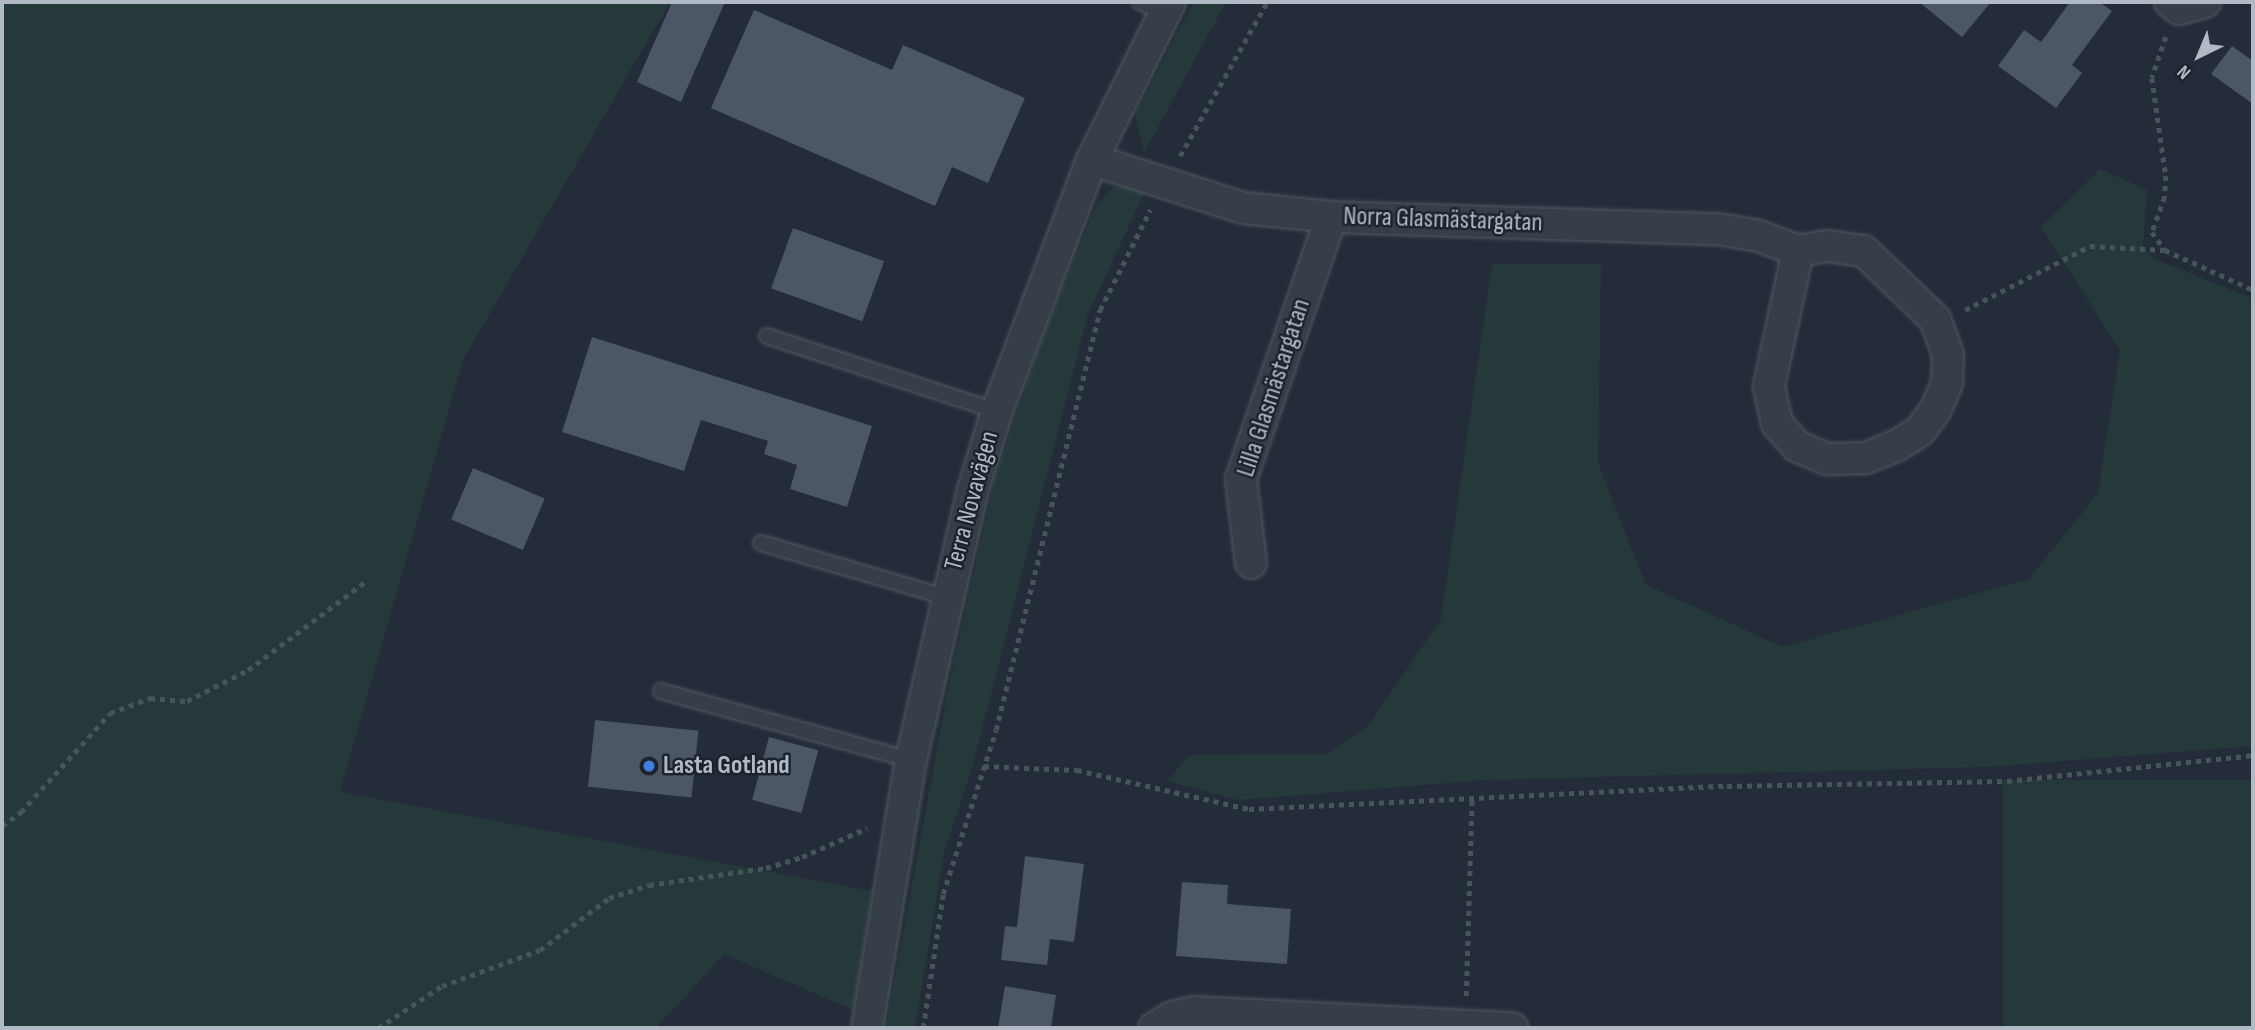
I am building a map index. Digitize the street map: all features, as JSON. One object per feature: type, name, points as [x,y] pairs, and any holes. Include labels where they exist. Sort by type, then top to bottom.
[{"type":"street","name":"Terra Novavägen","points":[[867,1028],[911,760],[947,597],[997,411],[1092,160],[1158,5]]},
{"type":"street","name":"Norra Glasmästargatan","points":[[1092,160],[1243,208],[1331,217],[1718,229],[1759,236],[1798,251],[1827,246],[1864,251],[1937,325],[1948,355],[1947,383],[1920,431],[1865,458],[1826,459],[1797,446],[1777,424],[1769,386],[1798,251]]},
{"type":"street","name":"Lilla Glasmästargatan","points":[[1251,563],[1241,479],[1331,217]]},
{"type":"street","points":[[1154,1028],[1172,1017],[1194,1012],[1514,1028]]},
{"type":"lane","points":[[767,336],[997,411]]},
{"type":"lane","points":[[761,543],[947,597]]},
{"type":"lane","points":[[660,691],[911,760]]},
{"type":"path","points":[[923,1028],[943,894],[984,766],[1100,310],[1165,182],[1267,2]]},
{"type":"path","points":[[2165,250],[2151,232],[2165,197],[2166,176],[2152,78],[2185,4]]},
{"type":"path","points":[[1937,325],[2090,246],[2165,250],[2253,290]]},
{"type":"path","points":[[2,827],[21,812],[110,713],[150,698],[187,701],[248,670],[366,582]]},
{"type":"path","points":[[984,766],[1077,770],[1249,809],[1472,797],[2007,781],[2253,755]]},
{"type":"path","points":[[1466,1026],[1472,797]]},
{"type":"path","points":[[378,1028],[442,986],[540,950],[609,898],[649,885],[766,867],[802,858],[903,811]]},
{"type":"shaded area","points":[[2,2],[670,2],[463,360],[340,792],[872,891],[853,1010],[724,954],[656,1028],[2,1028]]},
{"type":"shaded area","points":[[1194,2],[1226,2],[1144,153],[1135,114]]},
{"type":"shaded area","points":[[2100,169],[2147,190],[2143,244],[2153,258],[2253,299],[2253,746],[1987,767],[1484,780],[1238,800],[1168,781],[1189,755],[1327,754],[1369,725],[1441,619],[1492,264],[1601,264],[1598,463],[1646,585],[1783,647],[2029,579],[2098,493],[2120,350],[2041,227]]},
{"type":"shaded area","points":[[1115,186],[1146,189],[1088,314],[974,761],[944,853],[915,1028],[886,1028],[947,694],[995,478],[1043,336],[1096,206]]},
{"type":"shaded area","points":[[2003,780],[2253,780],[2253,1028],[2003,1028]]},
{"type":"building","points":[[672,2],[725,2],[681,102],[637,82]]},
{"type":"building","points":[[1919,2],[1991,2],[1962,37]]},
{"type":"building","points":[[2070,2],[2099,2],[2112,11],[2072,65],[2082,73],[2056,108],[1998,66],[2024,30],[2041,42]]},
{"type":"building","points":[[754,10],[892,70],[903,45],[1025,98],[988,183],[952,167],[935,206],[711,108]]},
{"type":"building","points":[[2232,46],[2253,61],[2253,104],[2211,74]]},
{"type":"building","points":[[793,228],[884,261],[862,321],[771,288]]},
{"type":"building","points":[[592,337],[872,426],[847,507],[790,489],[797,465],[764,454],[768,441],[701,420],[684,471],[562,432]]},
{"type":"building","points":[[473,468],[545,498],[523,550],[451,520]]},
{"type":"building","points":[[595,720],[698,731],[691,798],[588,787]]},
{"type":"building","points":[[769,737],[818,750],[801,813],[752,800]]},
{"type":"building","points":[[1025,856],[1084,864],[1074,942],[1050,939],[1047,965],[1001,960],[1005,926],[1017,927]]},
{"type":"building","points":[[1182,882],[1228,885],[1227,904],[1291,909],[1287,964],[1176,956]]},
{"type":"building","points":[[1005,986],[1056,995],[1051,1028],[998,1028]]},
{"type":"place","name":"Lasta Gotland","points":[[649,766]]}]
